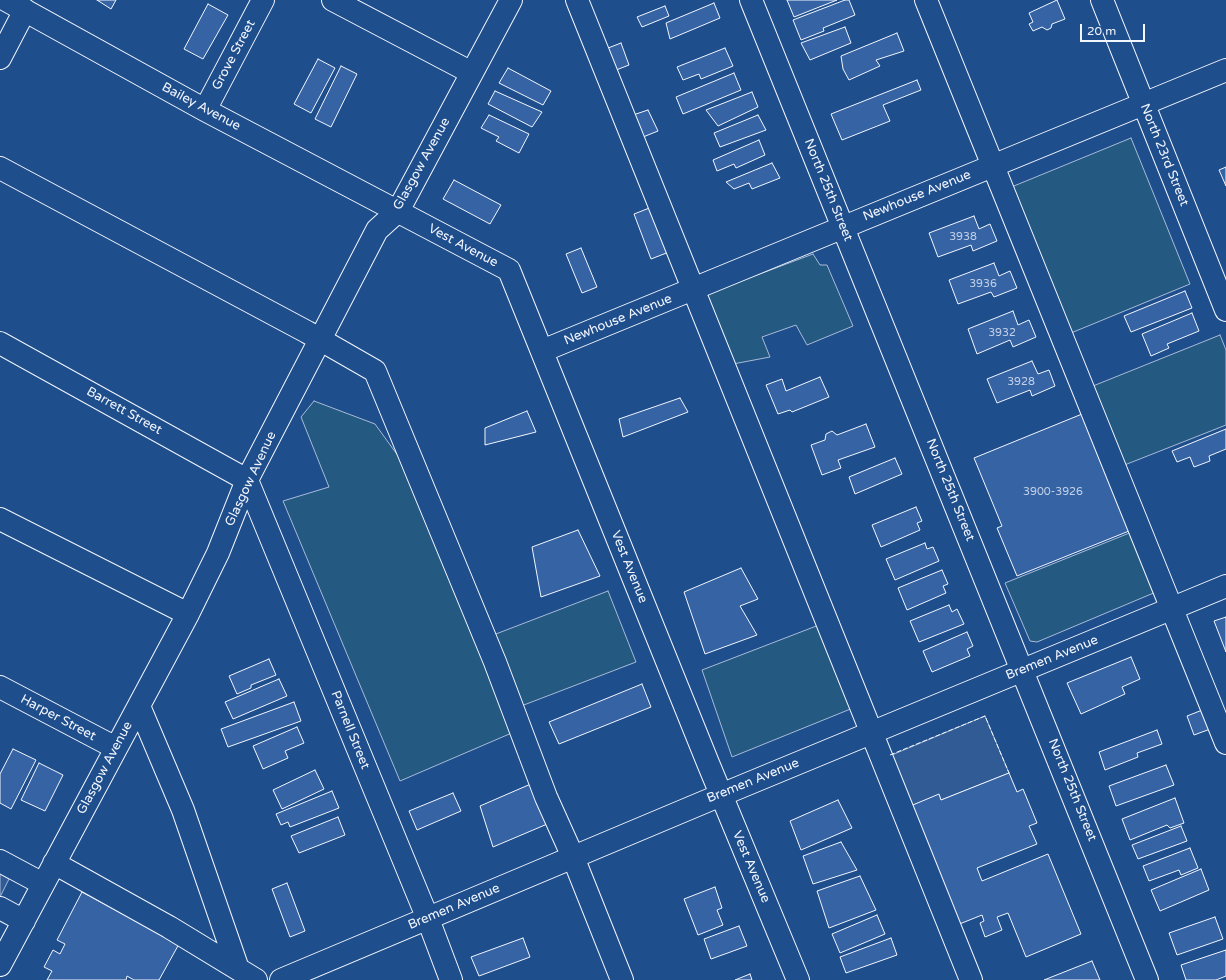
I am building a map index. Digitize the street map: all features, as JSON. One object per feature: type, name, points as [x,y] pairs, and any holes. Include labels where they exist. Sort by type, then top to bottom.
[{"type":"street","name":"Grove Street","points":[[204,110],[263,0]]},
{"type":"street","points":[[333,0],[472,73]]},
{"type":"street","name":"Glasgow Avenue","points":[[0,965],[188,614],[218,553],[247,480],[377,230],[398,211],[511,0]]},
{"type":"street","points":[[577,0],[971,980]]},
{"type":"street","name":"North 25th Street","points":[[751,0],[842,227],[1024,670],[1147,980]]},
{"type":"street","points":[[926,0],[1226,743]]},
{"type":"street","name":"North 23rd Street","points":[[1102,0],[1226,310]]},
{"type":"street","name":"Bailey Avenue","points":[[16,5],[204,110],[398,211]]},
{"type":"street","points":[[0,58],[16,5]]},
{"type":"street","name":"Newhouse Avenue","points":[[542,351],[1226,70]]},
{"type":"street","points":[[0,168],[375,371],[495,662],[546,797],[573,857],[622,980]]},
{"type":"street","name":"Vest Avenue","points":[[398,211],[509,270],[720,795],[798,980]]},
{"type":"street","name":"Barrett Street","points":[[0,343],[247,480]]},
{"type":"street","name":"Parnell Street","points":[[247,480],[428,918],[451,980]]},
{"type":"street","points":[[0,520],[188,614]]},
{"type":"street","name":"Bremen Avenue","points":[[281,980],[720,795],[1226,586]]},
{"type":"street","name":"Harper Street","points":[[0,687],[116,748]]},
{"type":"street","points":[[139,706],[183,810],[247,975]]},
{"type":"street","points":[[0,861],[43,884]]},
{"type":"street","points":[[54,863],[169,927],[247,975]]},
{"type":"street","points":[[0,908],[24,921]]},
{"type":"shaded area","points":[[1131,138],[1190,284],[1071,333],[1009,188]]},
{"type":"shaded area","points":[[813,254],[820,265],[827,265],[853,326],[807,345],[796,325],[762,337],[770,357],[733,364],[706,300],[709,293]]},
{"type":"shaded area","points":[[1220,335],[1226,350],[1226,425],[1122,466],[1088,388]]},
{"type":"shaded area","points":[[314,401],[375,424],[409,471],[514,732],[400,781],[283,501],[329,487],[301,417]]},
{"type":"shaded area","points":[[1132,532],[1156,592],[1037,642],[1030,641],[1005,583]]},
{"type":"shaded area","points":[[608,591],[636,662],[516,708],[488,637]]},
{"type":"shaded area","points":[[819,625],[853,708],[732,757],[702,670]]},
{"type":"shaded area","points":[[985,716],[1009,773],[941,800],[939,795],[908,807],[887,757]]},
{"type":"shaded area","points":[[0,874],[9,879],[0,897]]},
{"type":"building","points":[[97,0],[116,0],[111,9]]},
{"type":"building","points":[[787,0],[837,0],[794,17]]},
{"type":"building","points":[[845,0],[849,0],[855,15],[823,28],[824,31],[801,40],[793,20]]},
{"type":"building","points":[[1057,0],[1065,19],[1052,24],[1051,28],[1047,30],[1042,27],[1033,31],[1029,24],[1033,22],[1029,13]]},
{"type":"building","points":[[714,3],[720,18],[670,39],[666,23]]},
{"type":"building","points":[[208,4],[228,15],[203,59],[184,49]]},
{"type":"building","points":[[665,6],[669,16],[642,27],[637,17]]},
{"type":"building","points":[[845,27],[851,43],[810,60],[801,43]]},
{"type":"building","points":[[897,33],[904,51],[876,60],[880,66],[849,80],[843,69],[841,56]]},
{"type":"building","points":[[621,43],[629,65],[611,72],[603,50]]},
{"type":"building","points":[[725,48],[733,66],[701,79],[699,74],[683,80],[677,67]]},
{"type":"building","points":[[318,59],[335,68],[311,113],[294,104]]},
{"type":"building","points":[[341,66],[357,74],[331,127],[315,119]]},
{"type":"building","points":[[508,68],[551,91],[543,105],[499,83]]},
{"type":"building","points":[[734,73],[741,90],[683,114],[676,97]]},
{"type":"building","points":[[917,80],[921,90],[883,105],[890,121],[842,140],[831,114]]},
{"type":"building","points":[[495,91],[542,112],[532,127],[488,104]]},
{"type":"building","points":[[752,92],[758,107],[718,126],[706,110]]},
{"type":"building","points":[[648,110],[658,131],[638,139],[630,116]]},
{"type":"building","points":[[489,115],[529,134],[519,153],[496,141],[499,137],[481,128]]},
{"type":"building","points":[[758,115],[766,130],[720,147],[714,133]]},
{"type":"building","points":[[759,140],[765,155],[736,168],[734,164],[717,171],[713,160]]},
{"type":"building","points":[[772,163],[780,178],[752,189],[749,183],[734,189],[726,182]]},
{"type":"building","points":[[1226,167],[1226,186],[1219,170]]},
{"type":"building","points":[[454,180],[501,205],[490,224],[443,199]]},
{"type":"building","points":[[652,207],[669,252],[651,259],[634,214]]},
{"type":"building","points":[[974,216],[979,229],[990,224],[997,241],[973,251],[971,245],[938,257],[929,233]]},
{"type":"building","points":[[581,248],[597,287],[582,293],[566,254]]},
{"type":"building","points":[[994,263],[999,276],[1010,271],[1017,288],[994,297],[991,292],[958,304],[949,280]]},
{"type":"building","points":[[1185,291],[1192,308],[1131,332],[1124,316]]},
{"type":"building","points":[[1013,311],[1018,325],[1029,320],[1036,337],[1013,347],[1010,340],[977,354],[968,329]]},
{"type":"building","points":[[1192,313],[1199,331],[1167,344],[1169,348],[1151,356],[1142,334]]},
{"type":"building","points":[[1032,361],[1038,374],[1049,370],[1055,386],[1032,396],[1030,390],[997,403],[987,379]]},
{"type":"building","points":[[820,377],[829,397],[792,412],[790,410],[778,414],[766,385],[782,379],[786,391]]},
{"type":"building","points":[[680,398],[688,412],[623,437],[619,419]]},
{"type":"building","points":[[527,411],[536,432],[485,445],[485,428]]},
{"type":"building","points":[[1087,412],[1134,529],[1017,576],[997,528],[1002,526],[974,458]]},
{"type":"building","points":[[866,424],[875,447],[838,460],[841,468],[822,475],[811,445],[825,440],[826,434],[832,431],[837,435]]},
{"type":"building","points":[[1226,429],[1226,449],[1209,456],[1210,461],[1194,467],[1190,457],[1177,462],[1172,451]]},
{"type":"building","points":[[895,458],[902,474],[855,494],[849,477]]},
{"type":"building","points":[[916,507],[922,521],[917,523],[920,530],[881,547],[872,525]]},
{"type":"building","points":[[578,530],[600,576],[541,597],[532,547]]},
{"type":"building","points":[[925,543],[927,549],[933,547],[939,561],[895,580],[886,559]]},
{"type":"building","points":[[741,568],[758,599],[740,606],[757,635],[705,654],[684,592]]},
{"type":"building","points":[[942,570],[948,584],[943,586],[946,593],[907,610],[898,588]]},
{"type":"building","points":[[949,605],[952,612],[957,609],[964,624],[919,642],[910,621]]},
{"type":"building","points":[[1226,617],[1226,652],[1214,621]]},
{"type":"building","points":[[967,632],[973,646],[967,649],[970,656],[932,672],[923,651]]},
{"type":"building","points":[[1131,657],[1140,679],[1122,687],[1125,694],[1081,714],[1067,683]]},
{"type":"building","points":[[269,659],[276,675],[251,685],[251,688],[237,694],[229,676]]},
{"type":"building","points":[[279,679],[287,696],[233,719],[225,702]]},
{"type":"building","points":[[642,684],[651,707],[559,744],[549,722]]},
{"type":"building","points":[[294,702],[301,721],[228,747],[221,729]]},
{"type":"building","points":[[1205,709],[1213,728],[1194,735],[1187,716]]},
{"type":"building","points":[[297,727],[304,743],[285,751],[288,758],[263,769],[253,746]]},
{"type":"building","points":[[1157,730],[1162,744],[1137,753],[1138,757],[1105,770],[1099,752]]},
{"type":"building","points":[[13,749],[36,760],[11,809],[0,803],[0,774]]},
{"type":"building","points":[[39,763],[63,775],[45,811],[21,800]]},
{"type":"building","points":[[1166,765],[1174,785],[1116,806],[1109,786]]},
{"type":"building","points":[[315,770],[324,789],[282,809],[273,790]]},
{"type":"building","points":[[1009,773],[1017,792],[1023,789],[1037,823],[1029,826],[1037,844],[977,868],[982,881],[1048,854],[1081,934],[1026,957],[1008,913],[997,917],[1002,930],[985,937],[980,923],[984,921],[982,915],[957,925],[908,807],[939,794],[941,800]]},
{"type":"building","points":[[540,780],[552,822],[493,847],[480,806]]},
{"type":"building","points":[[332,791],[339,808],[290,827],[288,822],[281,825],[276,814]]},
{"type":"building","points":[[453,793],[461,811],[417,830],[409,811]]},
{"type":"building","points":[[1175,798],[1184,823],[1170,828],[1167,825],[1130,840],[1122,819]]},
{"type":"building","points":[[838,800],[852,828],[801,850],[790,821]]},
{"type":"building","points":[[338,817],[345,835],[299,853],[291,836]]},
{"type":"building","points":[[1181,826],[1187,841],[1138,859],[1132,845]]},
{"type":"building","points":[[841,842],[857,870],[813,884],[803,856]]},
{"type":"building","points":[[1190,848],[1198,868],[1181,875],[1179,870],[1149,881],[1143,866]]},
{"type":"building","points":[[1201,869],[1209,890],[1160,911],[1151,890]]},
{"type":"building","points":[[860,876],[876,910],[829,928],[817,891]]},
{"type":"building","points":[[287,883],[305,931],[290,937],[272,889]]},
{"type":"building","points":[[715,887],[722,908],[717,910],[723,925],[698,935],[684,899]]},
{"type":"building","points":[[82,892],[179,944],[159,980],[134,980],[127,976],[126,980],[47,980],[52,971],[44,967],[53,950],[60,954],[65,944],[57,940]]},
{"type":"building","points":[[877,915],[885,934],[840,953],[832,934]]},
{"type":"building","points":[[1215,917],[1223,939],[1177,955],[1169,933]]},
{"type":"building","points":[[739,926],[747,946],[711,959],[704,939]]},
{"type":"building","points":[[523,938],[530,957],[479,976],[471,957]]},
{"type":"building","points":[[891,938],[897,955],[846,973],[840,957]]},
{"type":"building","points":[[1226,950],[1226,976],[1216,980],[1186,980],[1181,965]]},
{"type":"building","points":[[1092,961],[1100,980],[1044,980]]},
{"type":"building","points":[[750,974],[752,980],[735,980]]},
{"type":"fence","points":[[890,755],[985,716],[1009,773]]}]
